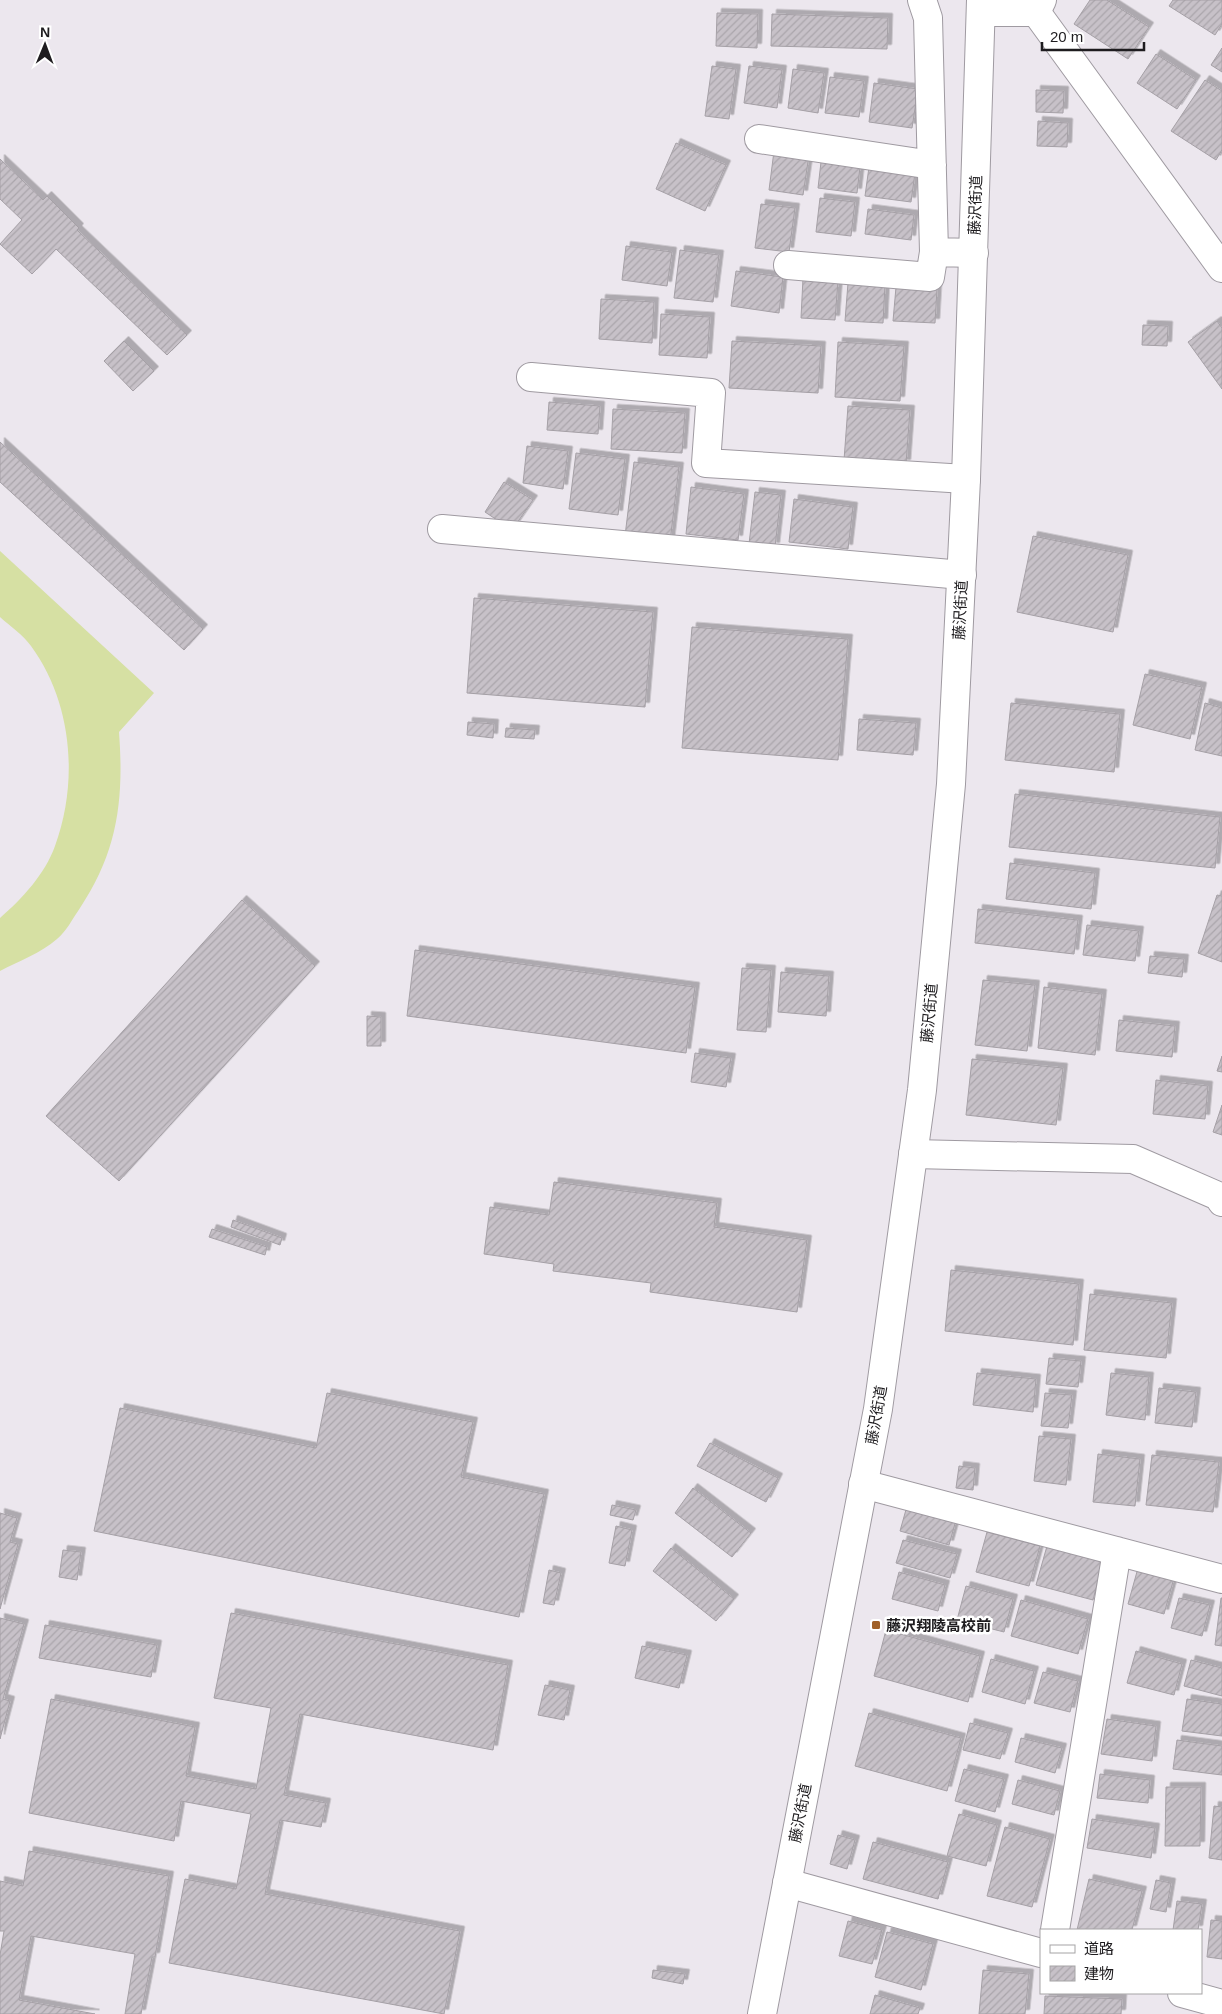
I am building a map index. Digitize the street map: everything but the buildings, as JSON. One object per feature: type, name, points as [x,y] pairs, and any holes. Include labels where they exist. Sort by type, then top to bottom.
[{"type":"main road","points":[[788,265],[930,276],[934,252],[928,18],[922,0]]},
{"type":"main road","points":[[981,6],[1039,6],[1222,268]]},
{"type":"main road","name":"藤沢街道","points":[[762,2014],[878,1408],[922,1090],[951,784],[966,479],[981,6]]},
{"type":"main road","points":[[759,139],[932,164]]},
{"type":"main road","points":[[934,252],[974,253]]},
{"type":"main road","points":[[531,377],[710,393],[706,463],[966,479]]},
{"type":"main road","points":[[442,528],[962,575]]},
{"type":"main road","points":[[913,1154],[1133,1159],[1221,1196]]},
{"type":"main road","points":[[863,1484],[1222,1579]]},
{"type":"main road","points":[[1055,1929],[1117,1551]]},
{"type":"main road","points":[[786,1883],[1040,1953]]},
{"type":"main road","points":[[1186,1994],[1222,2004]]},
{"type":"green space","points":[[0,551],[154,693],[119,732],[120,780],[116,824],[103,866],[93,887],[60,936],[37,953],[0,971],[0,918],[32,885],[51,856],[63,821],[69,768],[63,716],[45,668],[28,642],[0,617]]},
{"type":"place","name":"藤沢翔陵高校前","points":[[876,1625]]}]
